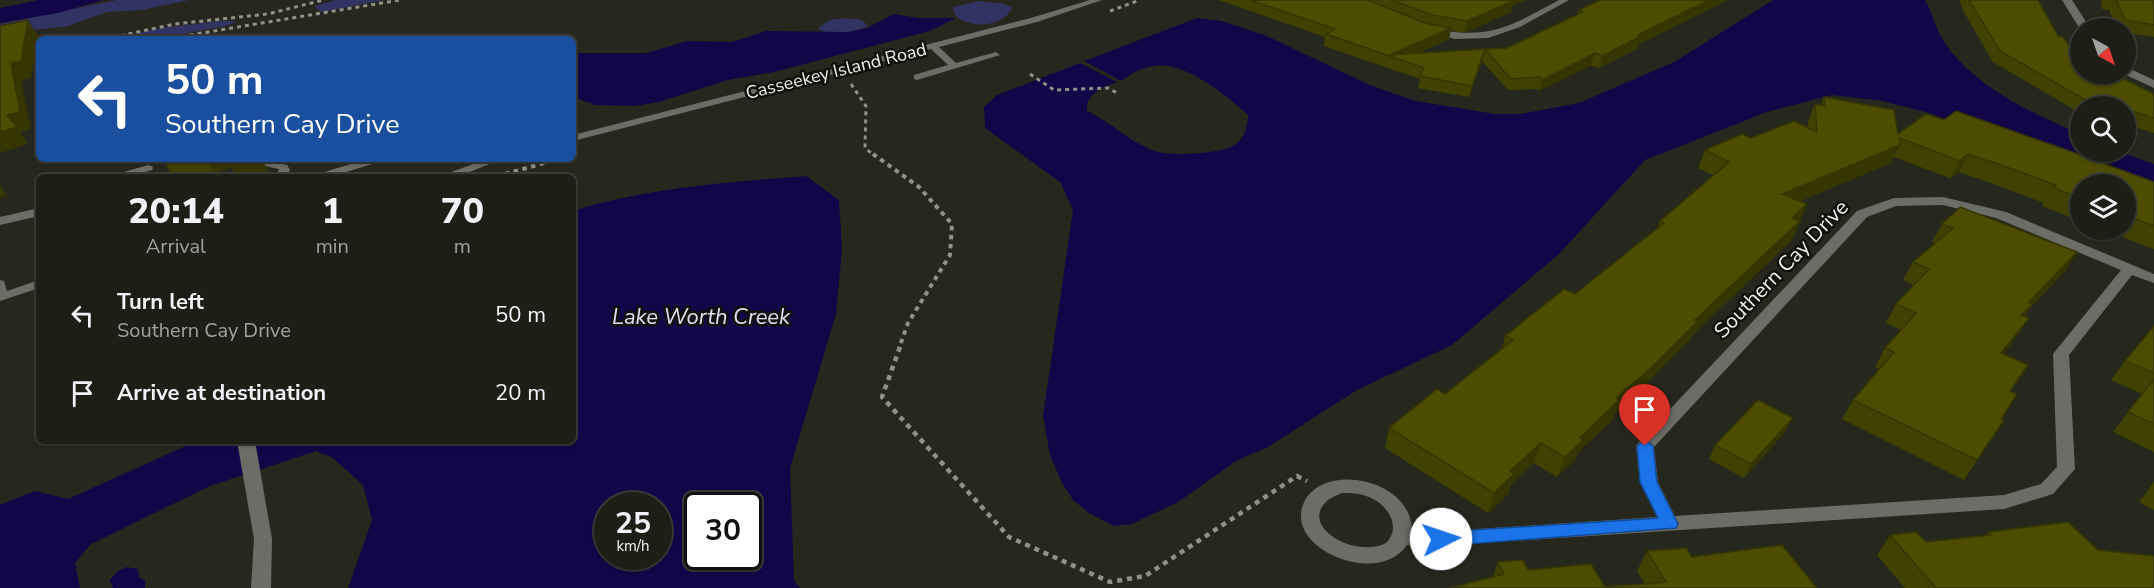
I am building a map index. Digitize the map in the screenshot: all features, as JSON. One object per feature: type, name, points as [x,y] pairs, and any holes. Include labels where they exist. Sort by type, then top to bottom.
[{"type":"street","points":[[2067,0],[2079,18]]},
{"type":"street","points":[[2136,75],[2154,85]]},
{"type":"street","name":"Southern Cay Drive","points":[[1670,524],[1649,482],[1645,446],[1862,214],[1894,202],[1943,201],[2001,215],[2154,279]]},
{"type":"street","points":[[0,221],[36,213]]},
{"type":"street","points":[[1403,536],[1418,540],[2004,502],[2048,489],[2066,469],[2061,354],[2129,270]]},
{"type":"street","points":[[246,444],[263,539],[261,588]]},
{"type":"street","points":[[1354,486],[1382,495],[1401,514],[1403,536],[1396,546],[1384,554],[1369,557],[1353,556],[1323,542],[1314,530],[1310,518],[1311,506],[1317,497],[1327,490],[1354,486]]},
{"type":"lane","name":"Casseekey Island Road","points":[[576,137],[933,46],[1098,0]]},
{"type":"lane","points":[[1428,30],[1459,37],[1494,36],[1509,31],[1565,0]]},
{"type":"lane","points":[[933,46],[955,67]]},
{"type":"lane","points":[[917,77],[996,55]]},
{"type":"lane","points":[[329,174],[368,162]]},
{"type":"lane","points":[[455,174],[489,162]]},
{"type":"lane","points":[[264,163],[283,167],[285,170],[283,174]]},
{"type":"lane","points":[[128,174],[148,168]]},
{"type":"lane","points":[[1,292],[36,285]]},
{"type":"path","points":[[119,36],[175,24],[268,14],[323,0]]},
{"type":"path","points":[[184,36],[400,0]]},
{"type":"path","points":[[1030,74],[1054,90],[1108,88],[1117,93]]},
{"type":"path","points":[[851,84],[866,106],[865,148],[919,187],[952,224],[950,255],[908,323],[882,397],[1009,537],[1110,582],[1145,576],[1297,476],[1327,490]]},
{"type":"path","points":[[507,174],[549,162]]},
{"type":"shaded area","points":[[117,0],[189,0],[142,10],[107,12],[68,26],[0,34],[0,24]]},
{"type":"shaded area","points":[[336,0],[384,0],[321,12],[314,6]]},
{"type":"shaded area","points":[[979,1],[1004,4],[1012,8],[1006,16],[988,24],[968,23],[955,14],[953,7]]},
{"type":"shaded area","points":[[845,18],[862,20],[868,26],[849,32],[835,33],[828,33],[818,28],[830,20]]},
{"type":"shaded area","points":[[236,21],[226,26],[171,36],[125,36],[161,28]]},
{"type":"water","points":[[39,0],[104,0],[58,13],[0,23],[0,8]]},
{"type":"water","points":[[1773,0],[1925,0],[1947,46],[1974,75],[2008,99],[2070,130],[2070,162],[2136,162],[2136,158],[2154,164],[2154,196],[2136,189],[2136,174],[2094,174],[1929,113],[1883,101],[1832,95],[1767,112],[1645,160],[1560,253],[1452,345],[1357,390],[1268,447],[1236,461],[1178,502],[1132,524],[1114,526],[1089,513],[1073,500],[1062,483],[1050,455],[1043,416],[1073,210],[1060,182],[985,128],[984,107],[997,95],[1080,63],[1117,82],[1092,95],[1087,111],[1151,150],[1176,154],[1198,153],[1220,150],[1236,144],[1244,135],[1248,115],[1205,82],[1179,69],[1155,66],[1133,73],[1121,81],[1084,61],[1197,18],[1222,21],[1267,36],[1372,86],[1416,101],[1495,114],[1520,114],[1579,103],[1674,62]]},
{"type":"water","points":[[894,14],[918,18],[956,18],[930,31],[774,72],[728,80],[659,102],[634,106],[595,105],[576,98],[576,53],[647,53],[687,41],[732,42],[766,31],[848,32],[867,28]]},
{"type":"water","name":"Lake Worth Creek","points":[[806,176],[839,200],[842,249],[836,314],[790,468],[794,581],[800,588],[348,588],[372,520],[363,485],[333,458],[316,451],[210,486],[91,544],[75,563],[80,588],[0,588],[0,505],[35,491],[68,499],[190,444],[576,444],[576,210],[659,191]]},
{"type":"water","points":[[127,567],[138,569],[139,577],[145,581],[145,588],[113,588],[110,580],[118,571]]},
{"type":"building","points":[[1250,0],[1368,0],[1425,23],[1451,28],[1390,55],[1485,49],[1472,86],[1420,76],[1424,68],[1326,34],[1335,29]]},
{"type":"building","points":[[1392,0],[1513,1],[1467,21],[1432,15]]},
{"type":"building","points":[[1600,0],[1709,0],[1638,35],[1641,36],[1602,56],[1595,53],[1542,80],[1540,77],[1511,79],[1485,49],[1507,48],[1583,12],[1579,10]]},
{"type":"building","points":[[1969,0],[2038,0],[2058,36],[2063,37],[2070,47],[2070,84],[2134,84],[2154,94],[2154,118],[2136,112],[2136,96],[2079,96],[2000,51]]},
{"type":"building","points":[[2116,0],[2154,0],[2154,25],[2136,22],[2136,18],[2124,18]]},
{"type":"building","points":[[28,20],[21,61],[11,63],[20,112],[7,115],[17,127],[0,132],[0,26]]},
{"type":"building","points":[[1824,97],[1894,110],[1898,134],[1926,114],[1944,120],[1956,111],[2070,151],[2070,162],[2100,162],[2132,174],[2070,174],[2070,194],[2053,188],[2056,185],[1968,154],[1960,161],[1899,138],[1900,145],[1782,194],[1807,204],[1792,218],[1800,221],[1695,320],[1698,321],[1650,369],[1616,398],[1619,400],[1580,438],[1583,440],[1565,457],[1541,443],[1510,471],[1514,474],[1494,493],[1389,428],[1437,389],[1445,394],[1513,340],[1505,336],[1564,289],[1575,294],[1664,223],[1660,221],[1729,162],[1705,150],[1742,134],[1751,138],[1794,121],[1817,132],[1815,104],[1825,106]]},
{"type":"building","points":[[2136,175],[2154,182],[2154,226],[2136,219]]},
{"type":"building","points":[[1960,207],[2077,252],[2029,302],[2033,304],[2021,315],[2029,318],[2001,353],[2028,365],[2010,391],[2017,394],[2001,419],[2004,420],[1977,460],[1853,400],[1894,352],[1885,348],[1916,313],[1896,304],[1929,269],[1913,262],[1953,228],[1942,224]]},
{"type":"building","points":[[2154,326],[2154,373],[2125,361]]},
{"type":"building","points":[[2154,379],[2154,424],[2128,412]]},
{"type":"building","points":[[1758,400],[1793,418],[1751,464],[1715,445]]},
{"type":"building","points":[[2068,522],[2098,550],[2154,556],[2154,588],[1936,588],[1890,535],[1916,532],[1926,542],[1991,535],[1988,532]]},
{"type":"building","points":[[1782,545],[1817,588],[1450,588],[1504,574],[1498,562],[1523,560],[1528,570],[1591,564],[1605,587],[1666,582],[1647,551],[1686,548],[1692,557]]},
{"type":"route","points":[[1441,539],[1670,524],[1649,482],[1645,446]]}]
